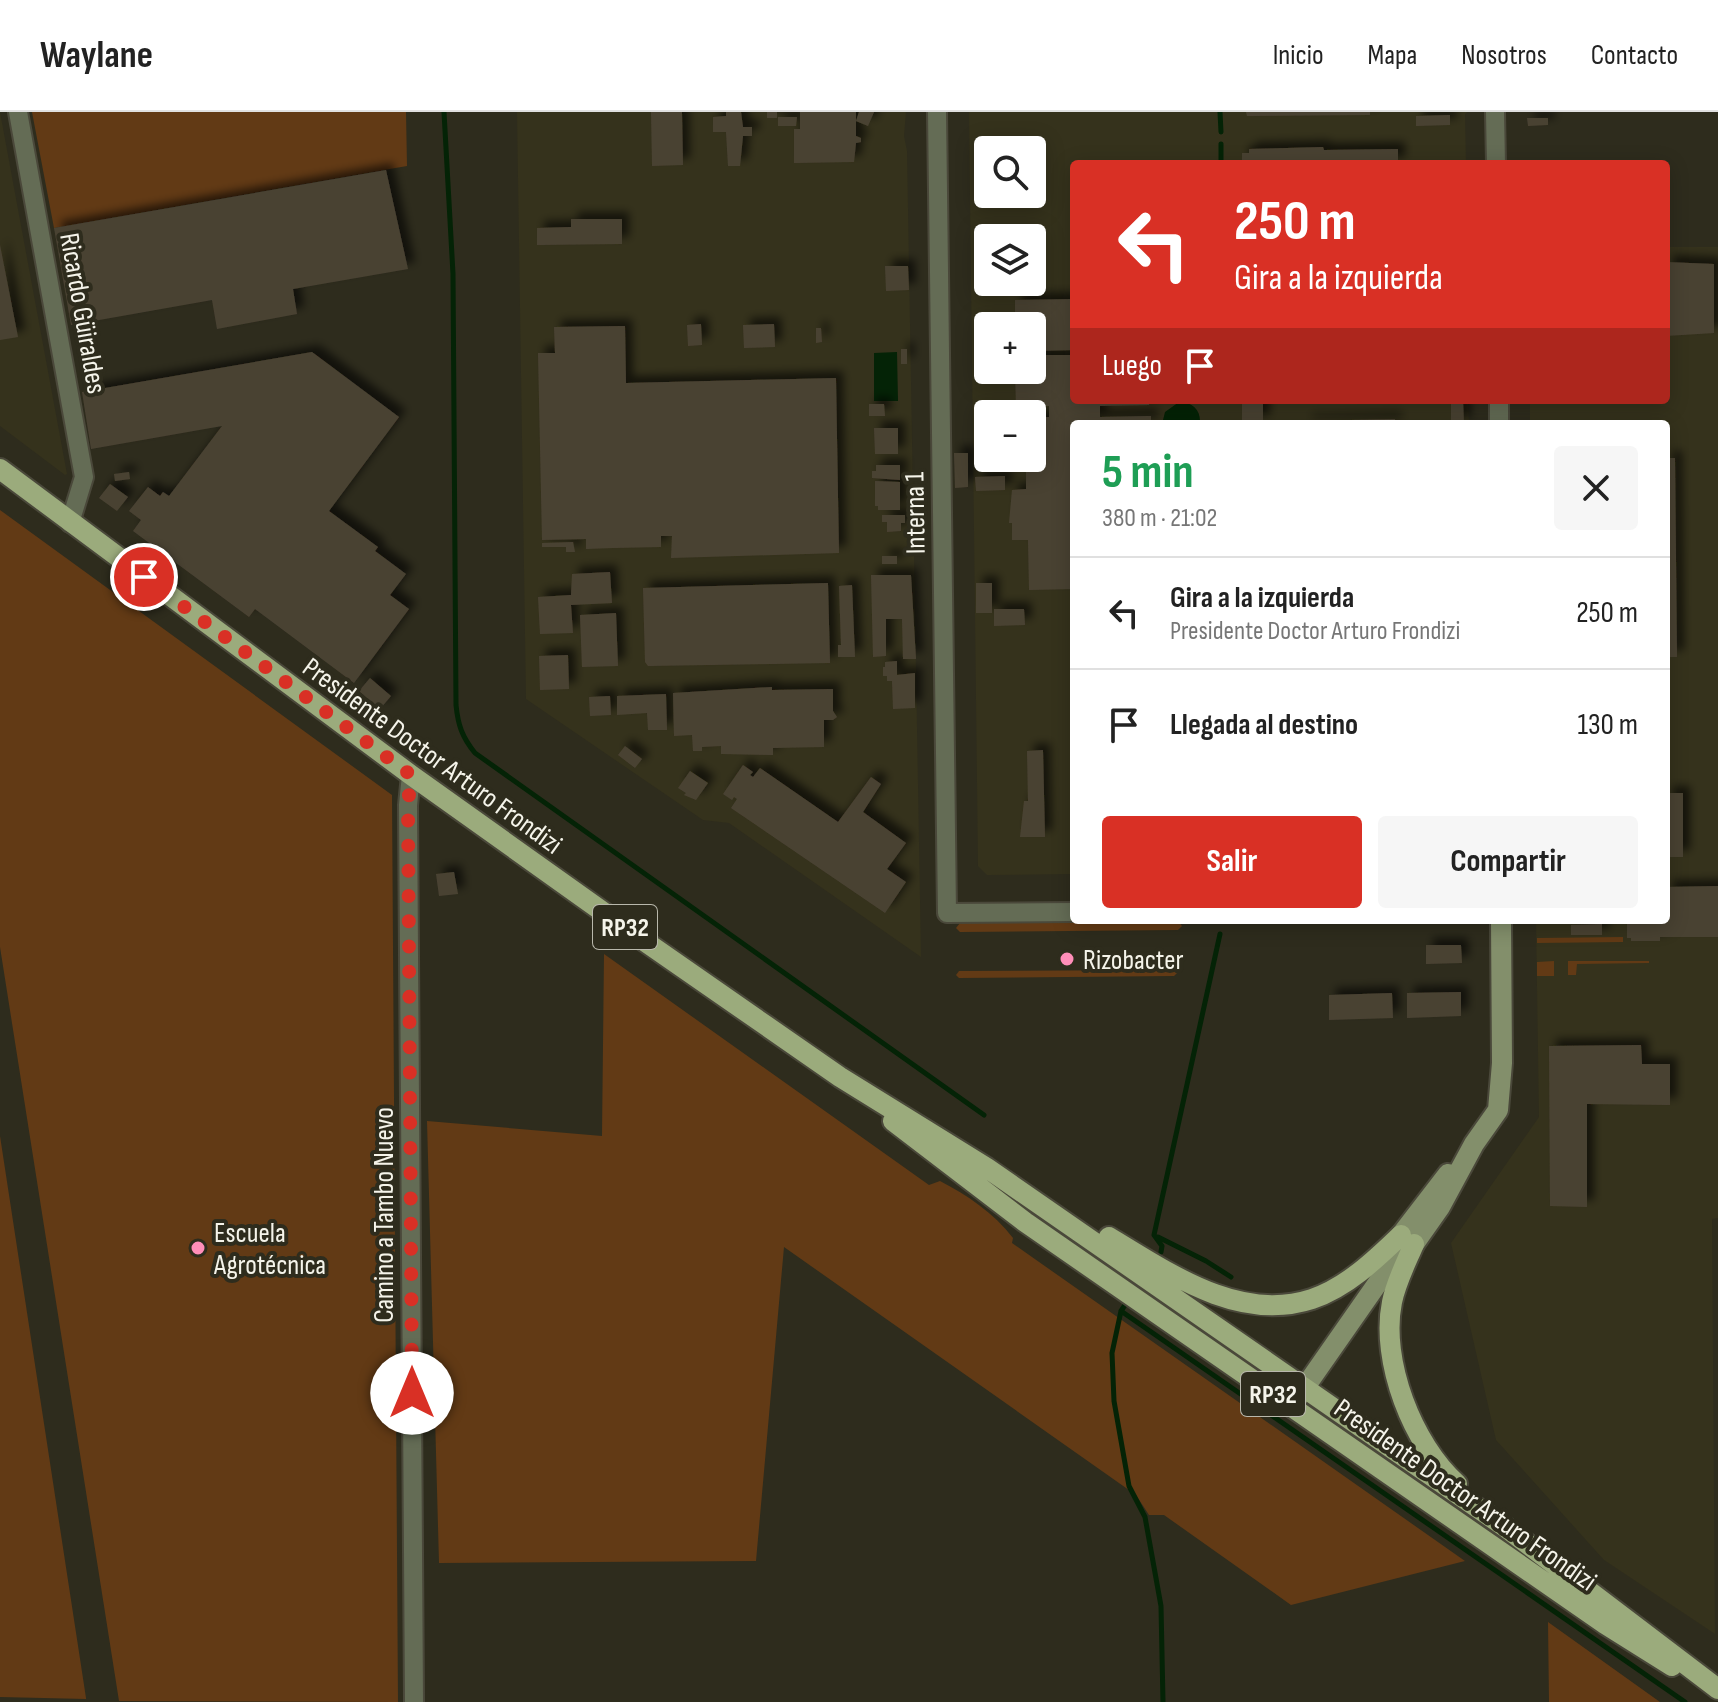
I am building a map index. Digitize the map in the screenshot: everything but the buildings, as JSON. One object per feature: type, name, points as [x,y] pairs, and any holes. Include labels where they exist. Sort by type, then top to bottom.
[{"type":"main road","name":"Presidente Doctor Arturo Frondizi","points":[[0,469],[411,775],[840,1077],[987,1168],[1300,1394],[1505,1527],[1718,1691]]},
{"type":"main road","name":"Presidente Doctor Arturo Frondizi","points":[[840,1077],[927,1149],[1055,1243],[1605,1624],[1718,1691]]},
{"type":"main road","points":[[987,1168],[1179,1278],[1212,1293],[1251,1304],[1292,1304],[1330,1291],[1408,1239]]},
{"type":"main road","points":[[1408,1239],[1390,1321],[1395,1378],[1410,1414],[1449,1477],[1505,1527]]},
{"type":"main road","points":[[1055,1243],[1154,1301],[1300,1394],[1493,1536],[1605,1624]]},
{"type":"street","name":"Ricardo Güiraldes","points":[[18,112],[84,477],[70,523]]},
{"type":"street","name":"Interna 1","points":[[937,112],[947,913],[1070,912]]},
{"type":"street","points":[[1495,112],[1496,160]]},
{"type":"street","name":"Camino a Tambo Nuevo","points":[[411,775],[408,821],[414,1702]]},
{"type":"street","points":[[1300,1394],[1408,1239],[1427,1198],[1474,1144],[1498,1110],[1502,1063],[1501,924]]},
{"type":"shaded area","points":[[0,112],[67,474],[65,475],[0,426]]},
{"type":"shaded area","points":[[32,112],[406,112],[407,166],[54,228]]},
{"type":"shaded area","points":[[517,112],[906,112],[904,136],[907,151],[921,957],[729,823],[703,820],[526,699]]},
{"type":"shaded area","points":[[969,112],[1467,112],[1466,160],[1070,160],[1070,404],[1468,404],[1469,420],[1070,420],[1070,874],[987,875],[978,866]]},
{"type":"shaded area","points":[[1670,247],[1718,247],[1718,1218],[1712,1219],[1715,1634],[1604,1560],[1496,1440],[1451,1243],[1539,1117],[1536,924],[1670,924],[1670,420],[1530,420],[1530,404],[1670,404]]},
{"type":"shaded area","points":[[897,352],[898,401],[874,401],[874,353]]},
{"type":"shaded area","points":[[1176,404],[1189,404],[1195,408],[1200,420],[1163,420],[1165,412]]},
{"type":"shaded area","name":"Escuela Agrotécnica","points":[[0,510],[392,795],[398,1702],[119,1701],[0,947]]},
{"type":"shaded area","points":[[1070,922],[1182,926],[1178,930],[960,932],[956,928],[960,923]]},
{"type":"shaded area","points":[[1623,937],[1623,942],[1537,943],[1537,938]]},
{"type":"shaded area","points":[[604,954],[929,1185],[940,1181],[970,1199],[1006,1229],[1013,1238],[1012,1243],[1465,1561],[1291,1605],[1164,1515],[1149,1515],[1136,1495],[784,1247],[756,1561],[439,1563],[427,1121],[602,1136]]},
{"type":"shaded area","points":[[1554,961],[1554,976],[1537,976],[1537,962]]},
{"type":"shaded area","points":[[1568,961],[1649,963],[1577,964],[1576,975],[1568,975]]},
{"type":"shaded area","points":[[1173,970],[1177,973],[1174,976],[959,978],[956,975],[959,971]]},
{"type":"shaded area","points":[[0,1136],[86,1698],[86,1699],[0,1697]]},
{"type":"shaded area","points":[[1548,1622],[1660,1702],[1549,1702]]},
{"type":"waterway","points":[[444,112],[453,274],[456,705],[464,736],[475,753],[984,1115]]},
{"type":"waterway","points":[[1220,112],[1221,132]]},
{"type":"waterway","points":[[1221,144],[1221,160]]},
{"type":"waterway","points":[[1161,1252],[1162,1246],[1154,1235],[1220,934]]},
{"type":"waterway","points":[[1158,1237],[1231,1277]]},
{"type":"waterway","points":[[1125,1305],[1112,1353],[1114,1401],[1129,1486],[1145,1517],[1161,1606],[1163,1702]]},
{"type":"waterway","points":[[1121,1311],[1685,1702]]},
{"type":"place","name":"Rizobacter","points":[[1067,959]]},
{"type":"place","name":"Escuela Agrotécnica","points":[[198,1248]]},
{"type":"route","points":[[144,577],[411,775],[408,805],[412,1393]]}]
